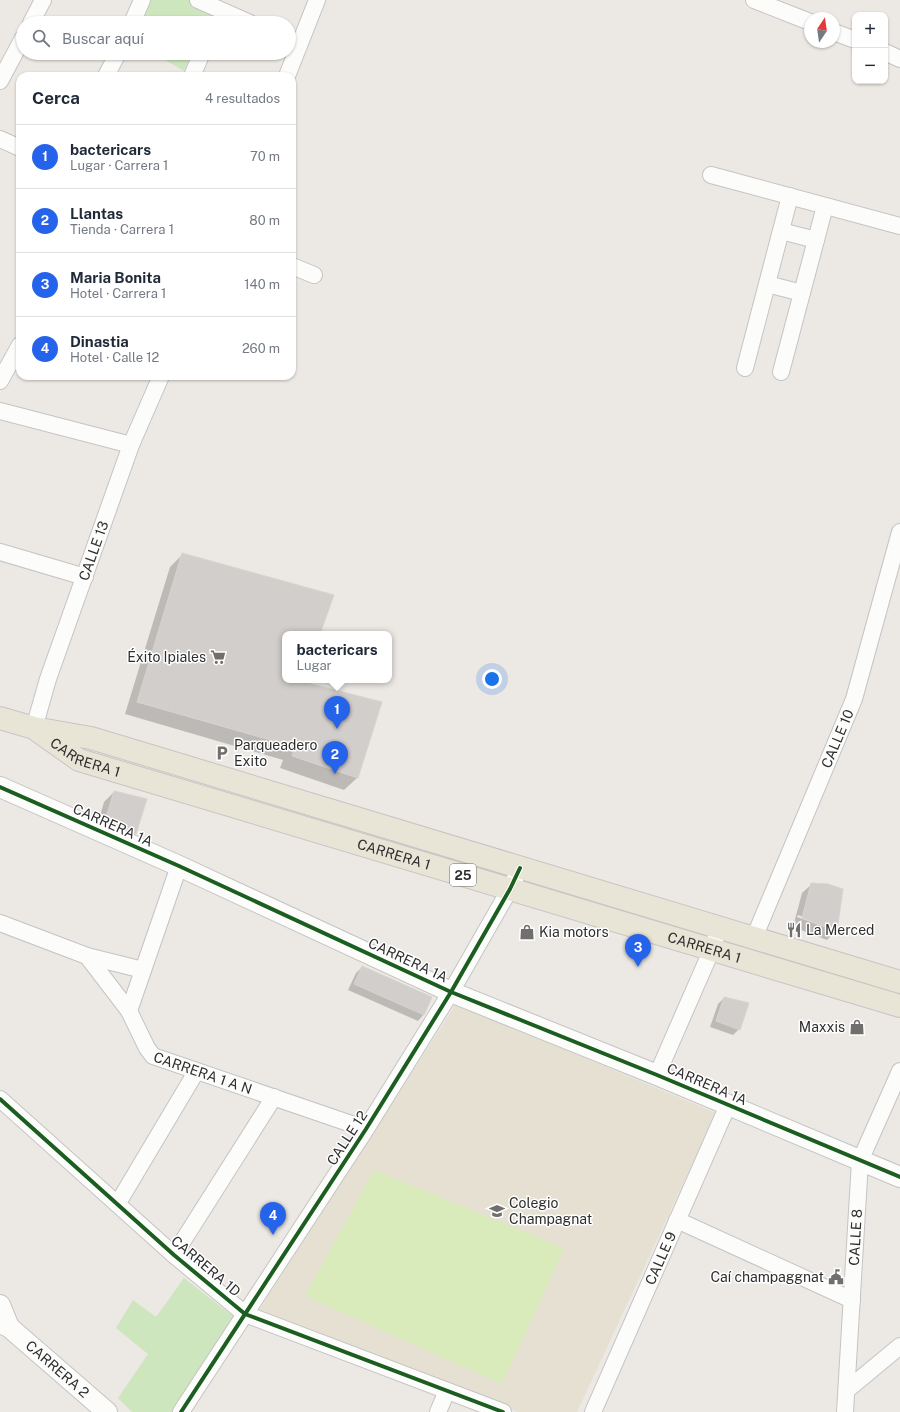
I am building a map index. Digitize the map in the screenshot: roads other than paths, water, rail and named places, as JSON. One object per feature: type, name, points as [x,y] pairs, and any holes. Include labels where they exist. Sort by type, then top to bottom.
[{"type":"main road","name":"CARRERA 1","points":[[0,718],[34,728],[91,738],[900,982]]},
{"type":"main road","name":"CARRERA 1","points":[[34,728],[79,760],[900,1006]]},
{"type":"main road","points":[[201,797],[208,774]]},
{"type":"street","points":[[35,16],[44,0]]},
{"type":"street","points":[[135,16],[142,0]]},
{"type":"street","points":[[198,0],[232,16]]},
{"type":"street","points":[[296,40],[317,0]]},
{"type":"street","points":[[754,0],[804,20]]},
{"type":"street","points":[[840,34],[852,39]]},
{"type":"street","points":[[0,82],[16,51]]},
{"type":"street","points":[[888,53],[900,58]]},
{"type":"street","points":[[108,72],[114,60]]},
{"type":"street","points":[[194,72],[199,60]]},
{"type":"street","points":[[288,72],[291,60]]},
{"type":"street","points":[[711,175],[900,226]]},
{"type":"street","points":[[745,368],[790,196]]},
{"type":"street","points":[[781,372],[825,206]]},
{"type":"street","points":[[781,231],[816,240]]},
{"type":"street","points":[[296,268],[314,275]]},
{"type":"street","points":[[767,284],[802,293]]},
{"type":"street","points":[[0,381],[16,352]]},
{"type":"street","name":"CALLE 13","points":[[34,728],[48,679],[131,445],[158,380]]},
{"type":"street","points":[[0,411],[131,445]]},
{"type":"street","name":"CALLE 10","points":[[754,938],[854,699],[900,532]]},
{"type":"street","points":[[0,552],[85,577]]},
{"type":"street","name":"CARRERA 1A","points":[[0,787],[179,866],[451,992],[657,1075],[900,1177]]},
{"type":"street","points":[[129,1011],[179,866]]},
{"type":"street","name":"CALLE 12","points":[[181,1412],[366,1129],[451,992],[510,889],[520,868]]},
{"type":"street","points":[[0,923],[87,956],[143,970]]},
{"type":"street","points":[[657,1075],[712,949],[719,928]]},
{"type":"street","name":"CARRERA 1 A N","points":[[87,956],[129,1011],[147,1048],[153,1056],[366,1129]]},
{"type":"street","name":"CALLE 8","points":[[845,1412],[860,1161],[900,1071]]},
{"type":"street","points":[[118,1203],[196,1072]]},
{"type":"street","points":[[174,1255],[274,1098]]},
{"type":"street","name":"CARRERA 1D","points":[[0,1099],[118,1203],[174,1255],[245,1314],[503,1412]]},
{"type":"street","name":"CALLE 9","points":[[593,1412],[728,1105]]},
{"type":"street","points":[[677,1220],[852,1300]]},
{"type":"street","name":"CARRERA 2","points":[[0,1305],[4,1325],[107,1412]]},
{"type":"street","points":[[846,1390],[900,1346]]},
{"type":"street","points":[[438,1412],[447,1391]]},
{"type":"place","name":"Éxito Ipiales","points":[[218,657]]},
{"type":"place","name":"bactericars","points":[[337,729]]},
{"type":"place","name":"Parqueadero Exito","points":[[222,753]]},
{"type":"place","name":"Llantas","points":[[335,774]]},
{"type":"place","name":"La Merced","points":[[794,930]]},
{"type":"place","name":"Kia motors","points":[[527,932]]},
{"type":"place","name":"Maria Bonita","points":[[638,967]]},
{"type":"place","name":"Maxxis","points":[[857,1027]]},
{"type":"place","name":"Colegio Champagnat","points":[[497,1211]]},
{"type":"place","name":"Dinastia","points":[[273,1235]]},
{"type":"place","name":"Caí champaggnat","points":[[836,1277]]}]
